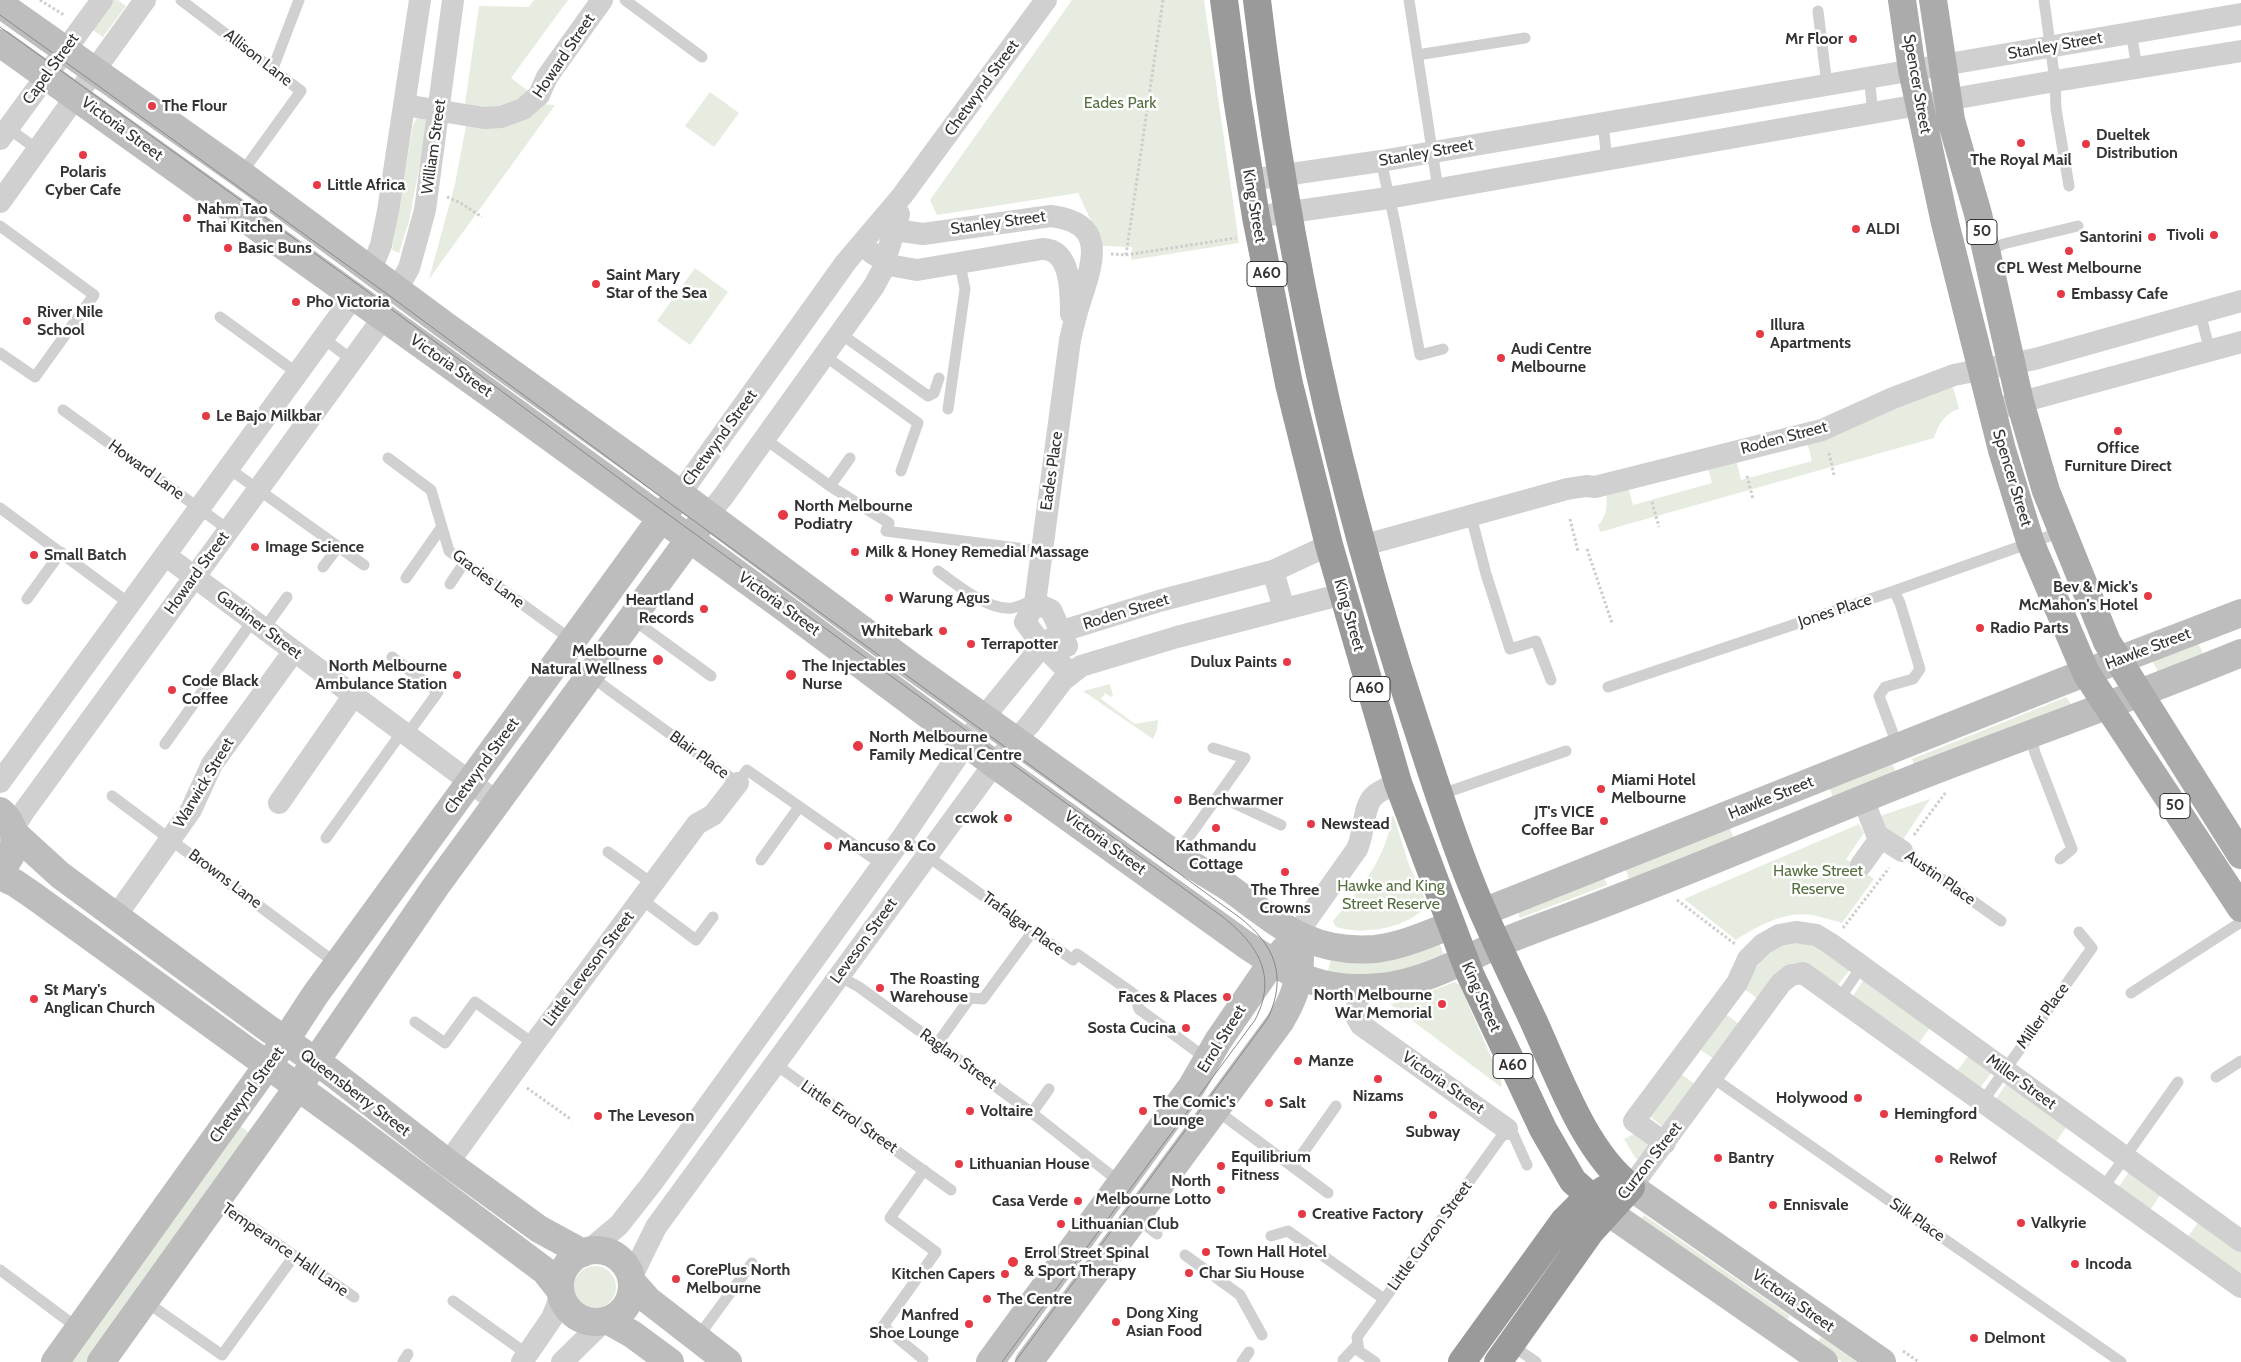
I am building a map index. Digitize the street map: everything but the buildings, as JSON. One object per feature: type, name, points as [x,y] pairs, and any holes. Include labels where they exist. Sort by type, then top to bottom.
[{"type":"highway","name":"King Street","points":[[1224,0],[1257,226],[1289,384],[1329,545],[1398,783],[1464,961],[1550,1144],[1567,1174],[1599,1204]]},
{"type":"highway","name":"King Street","points":[[1257,0],[1268,96],[1280,175],[1320,382],[1361,546],[1399,674],[1439,795],[1483,912],[1584,1129],[1601,1158],[1627,1184]]},
{"type":"highway","points":[[1343,594],[1361,546]]},
{"type":"highway","name":"Hawke Street","points":[[1451,925],[1483,912]]},
{"type":"highway","name":"Curzon Street","points":[[1462,1362],[1564,1221],[1575,1209],[1599,1204],[1627,1184]]},
{"type":"highway","name":"Curzon Street","points":[[1504,1353],[1591,1231],[1599,1204]]},
{"type":"highway","points":[[1506,1302],[1529,1318]]},
{"type":"main road","name":"Spencer Street","points":[[1902,0],[1912,70],[1945,223],[2004,458],[2031,544],[2086,673],[2241,908]]},
{"type":"main road","name":"Spencer Street","points":[[1933,0],[1948,101],[1978,214],[2010,364],[2046,491],[2106,642],[2241,855]]},
{"type":"main road","points":[[1945,223],[1978,214]]},
{"type":"main road","points":[[2198,841],[2223,827]]},
{"type":"street","name":"Capel Street","points":[[4,134],[102,0]]},
{"type":"street","points":[[0,202],[145,0]]},
{"type":"street","points":[[0,782],[371,270],[381,246],[420,0]]},
{"type":"street","name":"William Street","points":[[397,289],[409,268],[425,210],[440,110],[453,0]]},
{"type":"street","name":"Howard Street","points":[[405,104],[484,118],[501,117],[516,113],[529,105],[539,95],[547,77],[602,0]]},
{"type":"street","name":"Chetwynd Street","points":[[55,1362],[286,1041],[337,964],[661,518],[860,246],[888,224],[918,175],[1046,0]]},
{"type":"street","name":"Victoria Street","points":[[0,4],[241,174],[708,514],[910,666],[1176,854],[1296,935]]},
{"type":"street","name":"Stanley Street","points":[[1250,180],[1381,161],[2241,14]]},
{"type":"street","name":"Victoria Street","points":[[0,43],[314,266],[353,297],[790,612],[994,764],[1272,963],[1299,977],[1327,985],[1358,988],[1357,1018],[1361,1026],[1507,1129]]},
{"type":"street","points":[[1257,226],[1287,213],[1607,161],[2055,81],[2241,51]]},
{"type":"street","name":"Stanley Street","points":[[888,224],[915,234],[1043,216],[1066,219]]},
{"type":"street","points":[[1051,250],[1066,219],[1086,233],[1093,252]]},
{"type":"street","name":"Chetwynd Street","points":[[101,1362],[217,1202],[436,886],[653,587],[765,440],[841,334],[874,286],[885,262],[888,224]]},
{"type":"street","name":"Stanley Street","points":[[930,233],[934,268]]},
{"type":"street","name":"Stanley Street","points":[[860,246],[885,262],[909,269],[934,268],[1042,249],[1051,250]]},
{"type":"street","name":"Eades Place","points":[[1051,250],[1063,260],[1067,271],[1071,307],[1070,340]]},
{"type":"street","name":"Eades Place","points":[[1072,671],[1043,646],[1025,622],[1035,601],[1040,551],[1070,340],[1089,276],[1093,252]]},
{"type":"street","points":[[383,318],[397,289]]},
{"type":"street","name":"Roden Street","points":[[1361,546],[1577,487],[1595,487],[1822,430],[1908,392],[1954,375],[2053,354],[2241,301]]},
{"type":"street","name":"Howard Street","points":[[9,825],[25,810],[383,318]]},
{"type":"street","points":[[1992,410],[2241,342]]},
{"type":"street","points":[[2053,354],[2064,390]]},
{"type":"street","points":[[734,418],[765,440]]},
{"type":"street","name":"Roden Street","points":[[966,743],[984,717],[1043,646],[1062,633],[1159,601],[1273,571],[1329,545]]},
{"type":"street","name":"Gardiner Street","points":[[165,555],[497,802]]},
{"type":"street","points":[[626,567],[653,587]]},
{"type":"street","points":[[1273,571],[1284,609]]},
{"type":"street","points":[[994,764],[1030,724],[1072,671],[1091,662],[1177,637],[1343,594]]},
{"type":"street","points":[[1035,601],[1051,610],[1062,633],[1072,671]]},
{"type":"street","points":[[128,606],[156,629]]},
{"type":"street","points":[[1358,988],[1382,987],[1408,982],[1464,961],[1498,944],[1656,884],[1912,779],[2139,695],[2241,652],[2234,616]]},
{"type":"street","name":"Hawke Street","points":[[1483,912],[2234,616]]},
{"type":"street","name":"Warwick Street","points":[[117,917],[195,803],[212,764],[294,651]]},
{"type":"street","points":[[279,802],[354,695]]},
{"type":"street","name":"Leveson Street","points":[[586,1252],[619,1225],[883,865],[966,743]]},
{"type":"street","points":[[1898,747],[1912,779]]},
{"type":"street","name":"Leveson Street","points":[[631,1280],[639,1258],[656,1227],[994,764]]},
{"type":"street","name":"Little Leveson Street","points":[[448,1163],[510,1076],[697,824],[713,815],[738,783]]},
{"type":"street","name":"Errol Street","points":[[990,1362],[1192,1086],[1207,1059],[1272,963],[1296,935],[1357,849],[1363,835],[1370,800],[1376,794],[1398,783]]},
{"type":"street","points":[[1861,865],[1879,840],[1863,799]]},
{"type":"street","points":[[0,868],[12,855],[15,841],[9,825]]},
{"type":"street","name":"Queensberry Street","points":[[9,825],[51,867],[448,1163],[539,1229],[586,1252]]},
{"type":"street","name":"Austin Place","points":[[1877,835],[1902,851]]},
{"type":"street","points":[[1616,861],[1630,894]]},
{"type":"street","points":[[410,866],[436,886]]},
{"type":"street","name":"Queensberry Street","points":[[0,876],[22,887],[298,1086],[546,1271],[560,1292]]},
{"type":"street","points":[[100,943],[117,917]]},
{"type":"street","name":"Hawke Street","points":[[1296,935],[1310,941],[1340,948],[1370,949],[1404,942],[1451,925]]},
{"type":"street","name":"Miller Street","points":[[1665,1143],[1634,1121],[1737,983],[1752,954],[1772,938],[1796,932],[1816,935],[1862,966],[2241,1241]]},
{"type":"street","points":[[1029,1362],[1283,1017],[1293,997],[1299,977],[1300,954],[1296,935]]},
{"type":"street","name":"Raglan Street","points":[[814,958],[839,976]]},
{"type":"street","name":"Curzon Street","points":[[1627,1184],[1665,1143],[1781,983],[1795,973],[1808,975],[1840,998]]},
{"type":"street","points":[[315,995],[346,1017]]},
{"type":"street","points":[[1840,998],[2241,1287]]},
{"type":"street","points":[[710,1101],[734,1119]]},
{"type":"street","points":[[235,1111],[265,1133]]},
{"type":"street","points":[[432,1187],[448,1163]]},
{"type":"street","points":[[1121,1184],[1141,1210]]},
{"type":"street","name":"Victoria Street","points":[[1627,1184],[1882,1362]]},
{"type":"street","name":"Victoria Street","points":[[1599,1204],[1824,1362]]},
{"type":"street","points":[[522,1254],[539,1229]]},
{"type":"street","points":[[525,1358],[552,1318],[560,1292],[561,1276],[567,1264],[586,1252],[600,1251],[618,1258],[626,1267],[631,1280],[648,1300],[728,1362]]},
{"type":"street","points":[[562,1362],[582,1341],[606,1321],[620,1314],[628,1303],[631,1280]]},
{"type":"street","points":[[560,1292],[566,1306],[574,1315],[592,1322],[606,1321],[632,1334],[670,1362]]},
{"type":"street","points":[[1797,1343],[1815,1316]]},
{"type":"lane","name":"Allison Lane","points":[[180,0],[301,91],[241,174]]},
{"type":"lane","points":[[272,68],[299,0]]},
{"type":"lane","points":[[625,0],[702,57]]},
{"type":"lane","points":[[1408,0],[1438,189]]},
{"type":"lane","points":[[2044,0],[2055,81],[2056,109],[2069,186]]},
{"type":"lane","points":[[1818,12],[1827,85]]},
{"type":"lane","points":[[2131,33],[2137,67]]},
{"type":"lane","points":[[1417,55],[1525,38]]},
{"type":"lane","points":[[1869,78],[1873,113]]},
{"type":"lane","points":[[1603,123],[1607,161]]},
{"type":"lane","points":[[4,134],[38,150]]},
{"type":"lane","points":[[1381,161],[1395,223],[1420,355],[1443,350]]},
{"type":"lane","points":[[0,226],[94,295],[35,377],[0,353]]},
{"type":"lane","points":[[1987,253],[2003,244],[2078,226]]},
{"type":"lane","points":[[948,409],[965,289],[960,264]]},
{"type":"lane","points":[[2200,312],[2210,351]]},
{"type":"lane","points":[[220,317],[297,373]]},
{"type":"lane","points":[[841,334],[928,396],[934,393],[939,378]]},
{"type":"lane","points":[[323,338],[352,360]]},
{"type":"lane","points":[[825,356],[918,423],[901,470]]},
{"type":"lane","name":"Howard Lane","points":[[63,410],[228,530]]},
{"type":"lane","points":[[765,440],[830,486],[889,523],[886,531],[1040,551]]},
{"type":"lane","name":"Gracies Lane","points":[[388,458],[431,490],[448,551],[568,647]]},
{"type":"lane","points":[[830,486],[850,458]]},
{"type":"lane","points":[[228,468],[364,565]]},
{"type":"lane","points":[[0,508],[61,552],[128,606]]},
{"type":"lane","points":[[1471,516],[1486,574],[1510,649],[1536,641],[1551,680]]},
{"type":"lane","points":[[406,578],[441,528]]},
{"type":"lane","name":"Jones Place","points":[[1608,687],[1894,591],[2061,532]]},
{"type":"lane","points":[[324,568],[338,547]]},
{"type":"lane","points":[[27,599],[61,552]]},
{"type":"lane","points":[[450,584],[464,564]]},
{"type":"lane","points":[[938,571],[967,594],[997,605],[1011,608],[1035,601]]},
{"type":"lane","points":[[1894,591],[1900,604],[1920,669],[1913,679],[1885,687],[1879,696],[1898,747]]},
{"type":"lane","points":[[165,744],[258,625],[287,597]]},
{"type":"lane","points":[[631,618],[711,676]]},
{"type":"lane","name":"Blair Place","points":[[568,647],[590,674],[616,695],[738,783],[747,770],[883,865]]},
{"type":"lane","points":[[326,838],[438,692],[392,657]]},
{"type":"lane","points":[[2030,734],[2035,754],[2072,849],[2060,859]]},
{"type":"lane","points":[[1176,854],[1245,758],[1213,748]]},
{"type":"lane","points":[[1439,795],[1566,751]]},
{"type":"lane","name":"Browns Lane","points":[[112,796],[337,964]]},
{"type":"lane","points":[[1219,796],[1281,825]]},
{"type":"lane","points":[[761,860],[799,807]]},
{"type":"lane","name":"Trafalgar Place","points":[[902,838],[1073,960],[1077,954],[1134,994],[1139,1008],[1207,1059]]},
{"type":"lane","name":"Austin Place","points":[[1902,851],[2001,921]]},
{"type":"lane","points":[[608,852],[696,940],[713,917]]},
{"type":"lane","points":[[2131,993],[2241,922]]},
{"type":"lane","points":[[937,1044],[970,998],[983,999],[1033,931]]},
{"type":"lane","name":"Miller Place","points":[[1983,1101],[2092,948],[2080,932]]},
{"type":"lane","points":[[1840,998],[1862,966]]},
{"type":"lane","name":"Raglan Street","points":[[839,976],[859,988],[1032,1113],[1121,1184]]},
{"type":"lane","points":[[415,1022],[445,1043],[475,1002],[534,1044]]},
{"type":"lane","points":[[2216,1078],[2241,1061]]},
{"type":"lane","name":"Little Errol Street","points":[[775,1064],[951,1190]]},
{"type":"lane","name":"Silk Place","points":[[1713,1078],[2121,1362]]},
{"type":"lane","points":[[2104,1188],[2178,1082]]},
{"type":"lane","points":[[1032,1113],[1049,1089]]},
{"type":"lane","points":[[1293,1167],[1336,1106]]},
{"type":"lane","points":[[1216,1110],[1328,1193]]},
{"type":"lane","name":"Victoria Street","points":[[1507,1129],[1514,1136],[1527,1164]]},
{"type":"lane","name":"Little Curzon Street","points":[[1343,1360],[1357,1345],[1357,1337],[1507,1129]]},
{"type":"lane","points":[[923,1359],[883,1326],[936,1252],[890,1218],[924,1170]]},
{"type":"lane","name":"Temperance Hall Lane","points":[[217,1202],[354,1298]]},
{"type":"lane","points":[[1141,1210],[1157,1234]]},
{"type":"lane","points":[[1270,1236],[1288,1231],[1384,1300]]},
{"type":"lane","points":[[1185,1255],[1240,1294],[1262,1335]]},
{"type":"lane","points":[[145,1301],[222,1355],[294,1256]]},
{"type":"lane","points":[[698,1337],[752,1263]]},
{"type":"lane","points":[[0,1270],[79,1329]]},
{"type":"lane","points":[[453,1301],[525,1358]]},
{"type":"lane","points":[[1357,1345],[1359,1351],[1375,1362]]},
{"type":"lane","points":[[1242,1362],[1250,1352]]},
{"type":"lane","points":[[1504,1353],[1536,1362]]},
{"type":"path","points":[[40,0],[64,16]]},
{"type":"path","points":[[1126,255],[1163,0]]},
{"type":"path","points":[[447,197],[459,202],[482,217]]},
{"type":"path","points":[[1093,252],[1126,255],[1257,226]]},
{"type":"path","points":[[1829,453],[1834,475]]},
{"type":"path","points":[[1747,476],[1753,499]]},
{"type":"path","points":[[1652,502],[1659,527]]},
{"type":"path","points":[[1570,519],[1578,551]]},
{"type":"path","points":[[1587,549],[1612,623]]},
{"type":"path","points":[[1831,944],[1950,787]]},
{"type":"path","points":[[1656,884],[1738,946]]},
{"type":"path","points":[[510,1076],[572,1120]]},
{"type":"green space","points":[[110,0],[118,0],[126,6],[103,37],[90,28]]},
{"type":"green space","points":[[534,0],[568,0],[511,78],[528,91],[506,108],[492,109],[465,104],[479,6],[529,7]]},
{"type":"green space","name":"Eades Park","points":[[1072,0],[1204,0],[1239,243],[1131,260],[1132,247],[1103,246],[1078,193],[937,215],[930,200]]},
{"type":"green space","points":[[710,92],[739,113],[714,147],[685,126]]},
{"type":"green space","points":[[542,104],[555,105],[429,279],[455,184],[466,126]]},
{"type":"green space","points":[[429,117],[409,221],[399,253],[392,250],[413,125],[417,118]]},
{"type":"green space","points":[[695,268],[728,292],[690,345],[657,321]]},
{"type":"green space","points":[[1953,387],[1959,409],[1950,413],[1943,420],[1934,438],[1600,532],[1598,525],[1604,518],[1607,505],[1606,491],[1628,487],[1633,505],[1712,483],[1707,464],[1735,456],[1741,480],[1812,461],[1806,438]]},
{"type":"green space","points":[[2197,641],[2203,653],[2158,672],[2152,660]]},
{"type":"green space","points":[[1110,684],[1113,696],[1111,697],[1105,693],[1101,699],[1135,724],[1158,720],[1157,730],[1153,739],[1083,691]]},
{"type":"green space","points":[[2066,697],[2071,704],[2070,708],[1916,769],[1912,759]]},
{"type":"green space","points":[[1892,763],[1897,775],[1834,800],[1829,787]]},
{"type":"green space","points":[[1930,799],[1900,844],[1877,817]]},
{"type":"green space","name":"Hawke and King Street Reserve","points":[[1392,816],[1394,817],[1409,865],[1425,899],[1426,907],[1407,921],[1384,928],[1359,930],[1336,927],[1333,921],[1362,885],[1378,859],[1389,832]]},
{"type":"green space","name":"Hawke Street Reserve","points":[[1859,824],[1864,833],[1846,859],[1874,879],[1842,923],[1812,915],[1792,915],[1762,925],[1736,940],[1684,899]]},
{"type":"green space","points":[[1729,826],[1734,838],[1629,879],[1625,867]]},
{"type":"green space","points":[[1603,875],[1607,885],[1520,918],[1516,908]]},
{"type":"green space","points":[[1438,940],[1444,955],[1415,966],[1359,975],[1328,971],[1332,956]]},
{"type":"green space","points":[[1805,942],[1851,968],[1838,985],[1811,968],[1794,963],[1786,966],[1779,973],[1758,999],[1742,987],[1767,953],[1781,945]]},
{"type":"green space","points":[[1864,979],[1931,1026],[1919,1043],[1853,996]]},
{"type":"green space","points":[[1454,982],[1460,985],[1502,1083],[1501,1087],[1390,1004],[1411,999]]},
{"type":"green space","points":[[1723,1012],[1740,1025],[1714,1059],[1699,1049]]},
{"type":"green space","points":[[1969,1055],[1992,1072],[1980,1088],[1957,1071]]},
{"type":"green space","points":[[1681,1074],[1695,1084],[1666,1129],[1648,1115]]},
{"type":"green space","points":[[2007,1083],[2067,1126],[2056,1142],[1996,1099]]},
{"type":"green space","points":[[238,1124],[253,1136],[89,1362],[65,1362]]},
{"type":"green space","points":[[1636,1133],[1651,1144],[1639,1159],[1636,1159],[1624,1139]]},
{"type":"green space","points":[[2129,1172],[2161,1194],[2150,1210],[2118,1188]]},
{"type":"green space","points":[[1644,1215],[1790,1316],[1785,1322],[1639,1222]]},
{"type":"green space","points":[[2199,1221],[2241,1251],[2241,1277],[2187,1238]]},
{"type":"green space","points":[[595,1266],[610,1272],[616,1287],[610,1302],[595,1308],[580,1302],[574,1287],[580,1272]]},
{"type":"green space","points":[[1821,1337],[1857,1362],[1842,1362],[1816,1344]]},
{"type":"tram line","points":[[0,15],[394,299],[653,491],[1239,917],[1261,938],[1269,949],[1277,974],[1277,988],[1268,1018],[1015,1362]]},
{"type":"tram line","points":[[0,27],[360,286],[647,499],[1223,917],[1255,950],[1261,962],[1265,989],[1262,1004],[1255,1020],[1002,1362]]},
{"type":"place","name":"Mr Floor","points":[[1853,39]]},
{"type":"place","name":"The Flour","points":[[152,106]]},
{"type":"place","name":"The Royal Mail","points":[[2021,143]]},
{"type":"place","name":"Dueltek Distribution","points":[[2086,144]]},
{"type":"place","name":"Polaris Cyber Cafe","points":[[83,155]]},
{"type":"place","name":"Little Africa","points":[[317,185]]},
{"type":"place","name":"Nahm Tao Thai Kitchen","points":[[187,218]]},
{"type":"place","name":"ALDI","points":[[1856,229]]},
{"type":"place","name":"Tivoli","points":[[2214,235]]},
{"type":"place","name":"Santorini","points":[[2152,237]]},
{"type":"place","name":"Basic Buns","points":[[228,248]]},
{"type":"place","name":"CPL West Melbourne","points":[[2069,251]]},
{"type":"place","name":"Saint Mary Star of the Sea","points":[[596,284]]},
{"type":"place","name":"Embassy Cafe","points":[[2061,294]]},
{"type":"place","name":"Pho Victoria","points":[[296,302]]},
{"type":"place","name":"River Nile School","points":[[27,321]]},
{"type":"place","name":"Illura Apartments","points":[[1760,334]]},
{"type":"place","name":"Audi Centre Melbourne","points":[[1501,358]]},
{"type":"place","name":"Le Bajo Milkbar","points":[[206,416]]},
{"type":"place","name":"Office Furniture Direct","points":[[2118,431]]},
{"type":"place","name":"North Melbourne Podiatry","points":[[783,515]]},
{"type":"place","name":"Image Science","points":[[255,547]]},
{"type":"place","name":"Milk & Honey Remedial Massage","points":[[855,552]]},
{"type":"place","name":"Small Batch","points":[[34,555]]},
{"type":"place","name":"Bev & Mick's McMahon's Hotel","points":[[2148,596]]},
{"type":"place","name":"Warung Agus","points":[[889,598]]},
{"type":"place","name":"Heartland Records","points":[[704,609]]},
{"type":"place","name":"Radio Parts","points":[[1980,628]]},
{"type":"place","name":"Whitebark","points":[[943,631]]},
{"type":"place","name":"Terrapotter","points":[[971,644]]},
{"type":"place","name":"Melbourne Natural Wellness","points":[[658,660]]},
{"type":"place","name":"Dulux Paints","points":[[1287,662]]},
{"type":"place","name":"North Melbourne Ambulance Station","points":[[457,675]]},
{"type":"place","name":"The Injectables Nurse","points":[[791,675]]},
{"type":"place","name":"Code Black Coffee","points":[[172,690]]},
{"type":"place","name":"North Melbourne Family Medical Centre","points":[[858,746]]},
{"type":"place","name":"Miami Hotel Melbourne","points":[[1601,789]]},
{"type":"place","name":"Benchwarmer","points":[[1178,800]]},
{"type":"place","name":"ccwok","points":[[1008,818]]},
{"type":"place","name":"JT's VICE Coffee Bar","points":[[1604,821]]},
{"type":"place","name":"Newstead","points":[[1311,824]]},
{"type":"place","name":"Kathmandu Cottage","points":[[1216,828]]},
{"type":"place","name":"Mancuso & Co","points":[[828,846]]},
{"type":"place","name":"The Three Crowns","points":[[1285,872]]},
{"type":"place","name":"The Roasting Warehouse","points":[[880,988]]},
{"type":"place","name":"Faces & Places","points":[[1227,997]]},
{"type":"place","name":"St Mary's Anglican Church","points":[[34,999]]},
{"type":"place","name":"North Melbourne War Memorial","points":[[1442,1004]]},
{"type":"place","name":"Sosta Cucina","points":[[1186,1028]]},
{"type":"place","name":"Manze","points":[[1298,1061]]},
{"type":"place","name":"Nizams","points":[[1378,1079]]},
{"type":"place","name":"Holywood","points":[[1858,1098]]},
{"type":"place","name":"Salt","points":[[1269,1103]]},
{"type":"place","name":"Voltaire","points":[[970,1111]]},
{"type":"place","name":"The Comic's Lounge","points":[[1143,1111]]},
{"type":"place","name":"Hemingford","points":[[1884,1114]]},
{"type":"place","name":"Subway","points":[[1433,1115]]},
{"type":"place","name":"The Leveson","points":[[598,1116]]},
{"type":"place","name":"Bantry","points":[[1718,1158]]},
{"type":"place","name":"Relwof","points":[[1939,1159]]},
{"type":"place","name":"Lithuanian House","points":[[959,1164]]},
{"type":"place","name":"Equilibrium Fitness","points":[[1221,1166]]},
{"type":"place","name":"North Melbourne Lotto","points":[[1221,1190]]},
{"type":"place","name":"Casa Verde","points":[[1078,1201]]},
{"type":"place","name":"Ennisvale","points":[[1773,1205]]},
{"type":"place","name":"Creative Factory","points":[[1302,1214]]},
{"type":"place","name":"Valkyrie","points":[[2021,1223]]},
{"type":"place","name":"Lithuanian Club","points":[[1061,1224]]},
{"type":"place","name":"Town Hall Hotel","points":[[1206,1252]]},
{"type":"place","name":"Errol Street Spinal & Sport Therapy","points":[[1013,1262]]},
{"type":"place","name":"Incoda","points":[[2075,1264]]},
{"type":"place","name":"Char Siu House","points":[[1189,1273]]},
{"type":"place","name":"Kitchen Capers","points":[[1005,1274]]},
{"type":"place","name":"CorePlus North Melbourne","points":[[676,1279]]},
{"type":"place","name":"The Centre","points":[[987,1299]]},
{"type":"place","name":"Dong Xing Asian Food","points":[[1116,1322]]},
{"type":"place","name":"Manfred Shoe Lounge","points":[[969,1324]]},
{"type":"place","name":"Delmont","points":[[1974,1338]]}]
